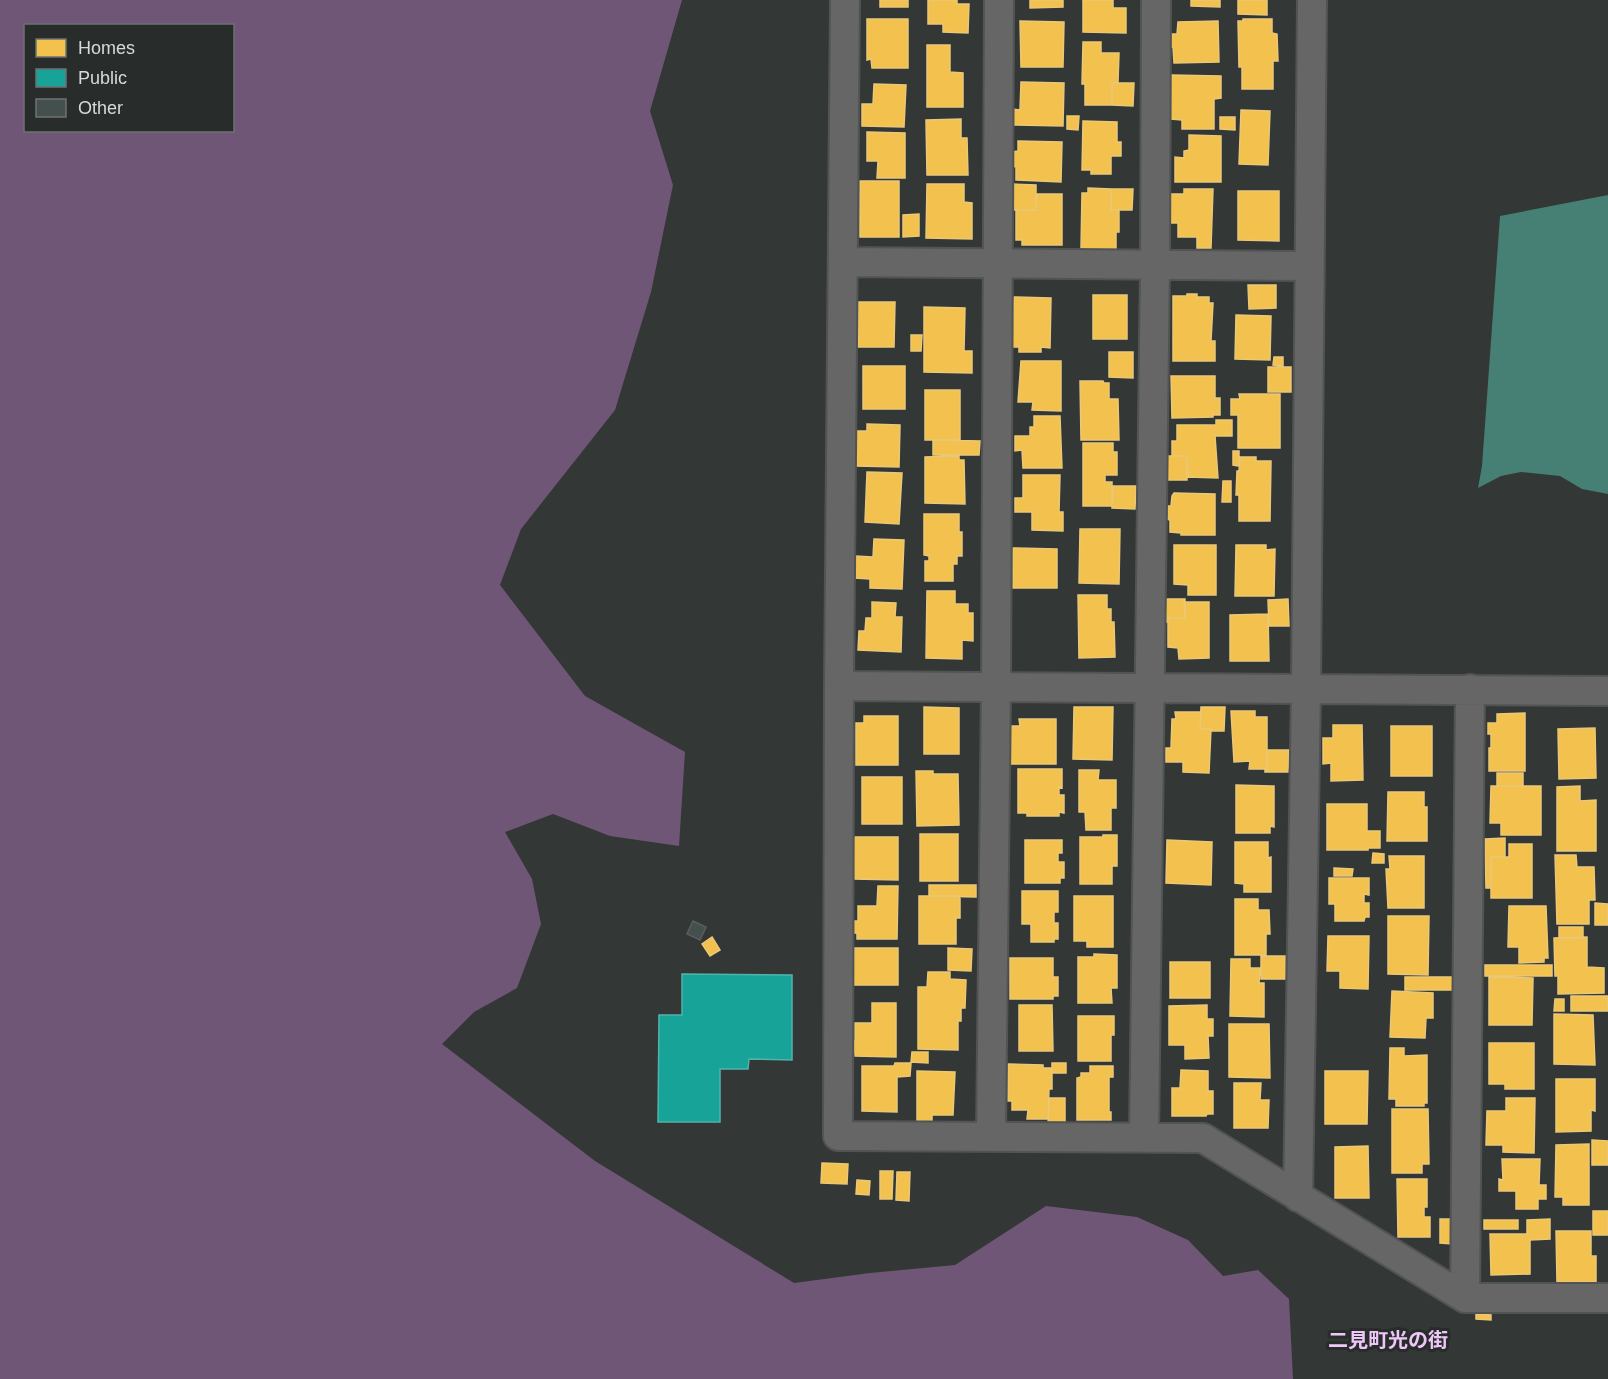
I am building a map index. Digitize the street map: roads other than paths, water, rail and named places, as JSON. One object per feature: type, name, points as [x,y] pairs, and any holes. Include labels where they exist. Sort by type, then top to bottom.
[{"type":"street","points":[[845,0],[838,1137],[1203,1138],[1466,1298],[1608,1298]]},
{"type":"street","points":[[991,1137],[996,687],[996,263],[999,0]]},
{"type":"street","points":[[1144,1137],[1155,266],[1155,0]]},
{"type":"street","points":[[1298,1197],[1306,689],[1312,0]]},
{"type":"street","points":[[844,262],[1309,266]]},
{"type":"street","points":[[839,686],[1608,691]]},
{"type":"street","points":[[1466,1298],[1470,689]]},
{"type":"district","name":"二見町光の街","points":[[1388,1340]]}]
